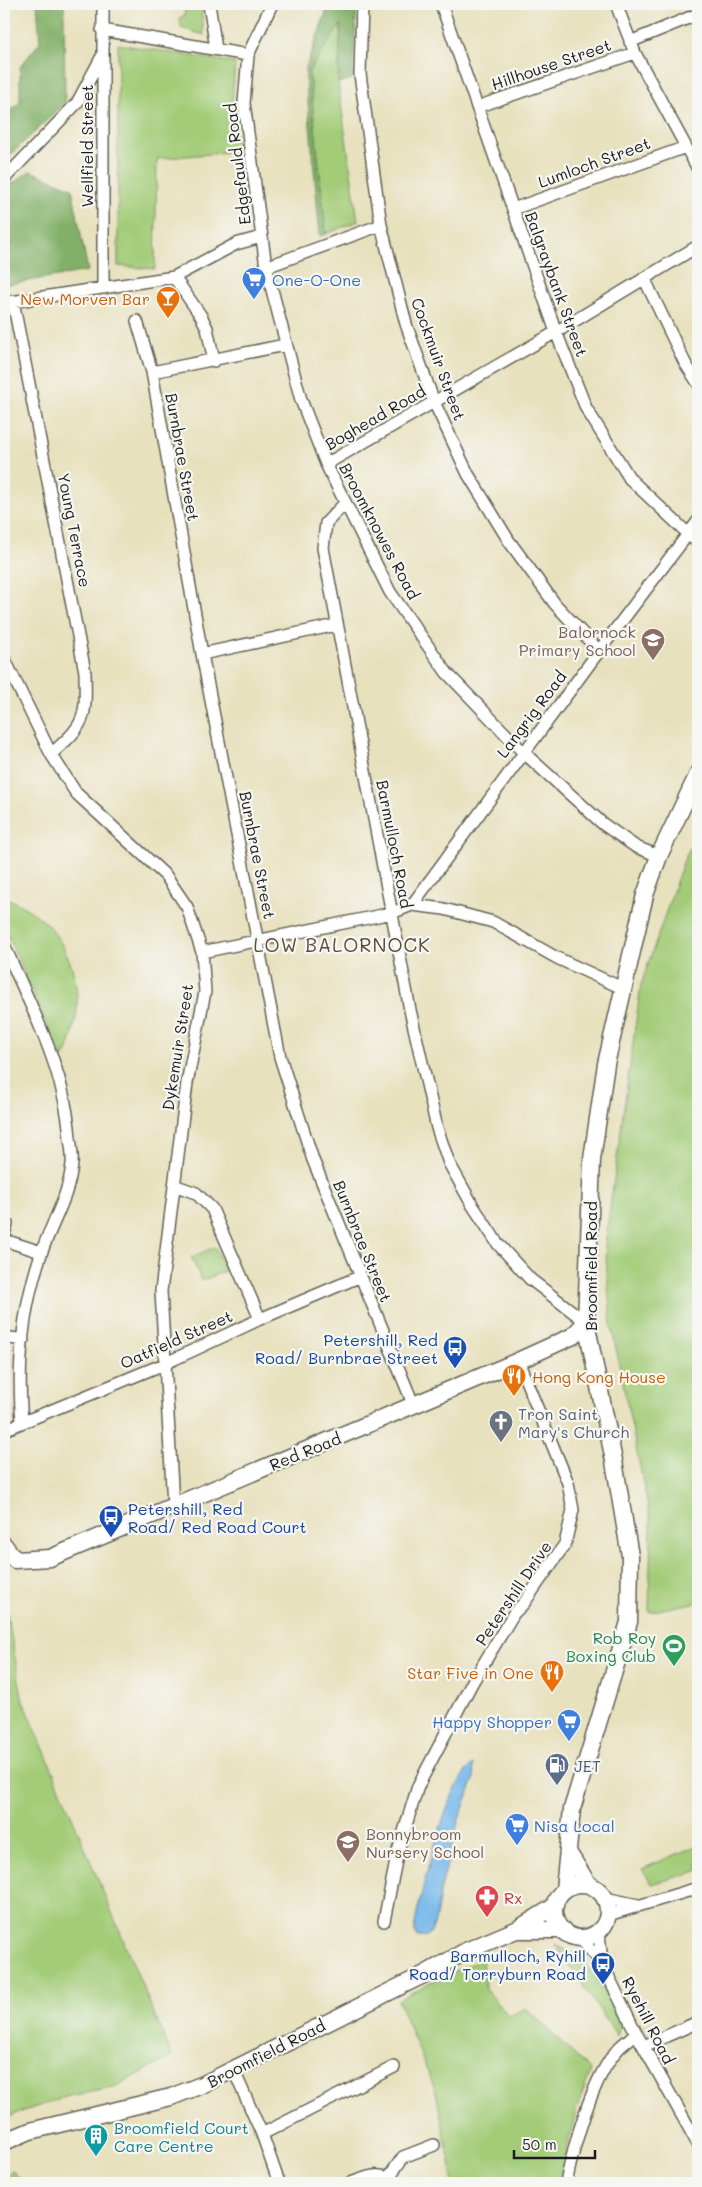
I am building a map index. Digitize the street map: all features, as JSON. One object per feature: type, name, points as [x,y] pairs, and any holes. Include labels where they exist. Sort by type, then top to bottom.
[{"type":"street","name":"Wellfield Street","points":[[103,4],[103,288]]},
{"type":"street","points":[[208,4],[216,50]]},
{"type":"street","name":"Edgefauld Road","points":[[9,302],[174,277],[236,244],[262,237],[244,103],[248,55],[272,4]]},
{"type":"street","name":"Cockmuir Street","points":[[362,4],[360,74],[382,225],[406,324],[434,402],[468,474],[509,541],[555,604],[599,651]]},
{"type":"street","name":"Balgraybank Street","points":[[441,4],[556,332],[586,408],[630,478],[698,543]]},
{"type":"street","points":[[616,4],[632,47],[698,170]]},
{"type":"street","name":"Hillhouse Street","points":[[477,107],[632,47],[698,14]]},
{"type":"street","points":[[102,30],[248,55]]},
{"type":"street","points":[[4,180],[77,103],[102,56]]},
{"type":"street","name":"Lumloch Street","points":[[512,209],[686,147]]},
{"type":"street","points":[[266,267],[382,225]]},
{"type":"street","name":"Broomknowes Road","points":[[262,237],[266,267],[285,345],[302,400],[326,464],[390,592],[447,673],[523,752],[610,829],[636,847],[659,856]]},
{"type":"street","name":"Boghead Road","points":[[326,464],[556,332],[698,246]]},
{"type":"street","points":[[174,277],[207,328],[214,361]]},
{"type":"street","points":[[644,278],[685,362],[698,383]]},
{"type":"street","name":"Young Terrace","points":[[9,302],[85,672],[86,711],[73,735],[51,754]]},
{"type":"street","name":"Burnbrae Street","points":[[137,321],[152,372],[202,654],[280,1057],[313,1160],[414,1406]]},
{"type":"street","points":[[152,372],[214,361],[285,345]]},
{"type":"street","name":"Barmulloch Road","points":[[345,503],[326,523],[323,548],[336,625],[420,1056],[437,1128],[449,1163],[473,1206],[498,1244],[530,1278],[586,1322]]},
{"type":"street","name":"Langrig Road","points":[[412,905],[523,752],[698,521]]},
{"type":"street","points":[[202,654],[336,625]]},
{"type":"street","name":"Dykemuir Street","points":[[4,658],[51,754],[76,794],[166,876],[187,907],[202,952],[205,992],[187,1083],[161,1291],[173,1505]]},
{"type":"street","name":"Broomfield Road","points":[[564,1890],[572,1809],[629,1622],[630,1556],[614,1461],[586,1322],[592,1159],[606,1064],[645,895],[659,856],[698,774]]},
{"type":"street","points":[[202,952],[392,913],[412,905],[444,909],[493,922],[557,958],[622,988]]},
{"type":"street","points":[[4,945],[58,1069],[69,1124],[72,1164],[61,1209],[41,1252],[31,1286],[23,1340],[19,1390],[22,1422]]},
{"type":"street","points":[[174,1185],[196,1193],[212,1209],[260,1319]]},
{"type":"street","points":[[4,1240],[41,1252]]},
{"type":"street","name":"Oatfield Street","points":[[4,1430],[164,1364],[260,1319],[361,1276]]},
{"type":"street","name":"Red Road","points":[[4,1545],[14,1560],[50,1558],[518,1361],[573,1336],[586,1322]]},
{"type":"street","points":[[4,1337],[23,1340]]},
{"type":"street","name":"Petershill Drive","points":[[384,1921],[398,1851],[418,1786],[472,1683],[514,1613],[524,1603],[565,1544],[573,1510],[568,1483],[518,1361]]},
{"type":"street","points":[[568,1852],[588,1884]]},
{"type":"street","points":[[588,1884],[598,1889],[605,1898],[608,1915],[599,1932],[580,1938],[563,1930],[556,1919],[555,1906],[564,1890],[573,1885],[588,1884]]},
{"type":"street","points":[[608,1915],[698,1888]]},
{"type":"street","points":[[605,1898],[640,1906]]},
{"type":"street","name":"Broomfield Road","points":[[4,2142],[30,2131],[171,2097],[234,2071],[466,1950],[516,1930],[555,1906]]},
{"type":"street","name":"Broomfield Road","points":[[516,1930],[563,1930]]},
{"type":"street","name":"Ryehill Road","points":[[599,1932],[602,1963]]},
{"type":"street","name":"Ryehill Road","points":[[580,1938],[602,1963],[636,2033],[698,2144]]},
{"type":"street","points":[[644,2046],[698,2022]]},
{"type":"street","points":[[566,2183],[576,2138],[604,2072],[618,2048],[636,2033]]},
{"type":"street","points":[[262,2134],[394,2067]]},
{"type":"street","points":[[234,2071],[262,2134],[279,2183]]},
{"type":"street","points":[[351,2183],[374,2174],[392,2180],[403,2157],[434,2144]]},
{"type":"green space","points":[[37,4],[64,4],[65,103],[4,161],[4,117],[20,102],[20,67],[40,42]]},
{"type":"green space","points":[[186,4],[201,4],[204,35],[181,28],[180,17],[184,16]]},
{"type":"green space","points":[[329,4],[357,4],[352,79],[338,83],[341,24],[309,71],[326,234],[320,236],[305,70]]},
{"type":"green space","points":[[341,23],[338,83],[358,221],[326,234],[309,71]]},
{"type":"green space","points":[[118,44],[235,63],[231,116],[239,151],[157,159],[155,269],[118,266]]},
{"type":"green space","points":[[30,171],[72,188],[88,271],[4,285],[4,247],[11,246],[5,189]]},
{"type":"green space","points":[[698,831],[698,1602],[649,1612],[651,1522],[611,1324],[605,1244],[641,985],[683,862]]},
{"type":"green space","points":[[4,897],[40,918],[59,940],[67,954],[76,983],[77,1013],[70,1044],[62,1059],[4,927]]},
{"type":"green space","points":[[215,1247],[225,1271],[202,1281],[191,1257]]},
{"type":"green space","points":[[4,1595],[22,1697],[172,2057],[112,2088],[69,2096],[18,2113],[4,2120]]},
{"type":"green space","points":[[698,1845],[698,1871],[652,1884],[642,1869]]},
{"type":"green space","points":[[555,1944],[579,1959],[602,1988],[621,2024],[617,2036]]},
{"type":"green space","points":[[483,1959],[485,1988],[509,2016],[526,2008],[591,2071],[577,2108],[558,2183],[454,2183],[436,2092],[398,2000],[437,1979]]},
{"type":"green space","points":[[12,2170],[23,2183],[4,2183],[4,2177]]},
{"type":"water","points":[[473,1765],[474,1779],[458,1822],[441,1888],[435,1922],[431,1932],[425,1937],[418,1937],[414,1930],[436,1841],[454,1791],[464,1774]]},
{"type":"place","name":"One-O-One","points":[[254,300]]},
{"type":"place","name":"New Morven Bar","points":[[168,319]]},
{"type":"place","name":"Balornock Primary School","points":[[653,661]]},
{"type":"place","name":"Petershill, Red Road/ Burnbrae Street","points":[[455,1369]]},
{"type":"place","name":"Hong Kong House","points":[[514,1397]]},
{"type":"place","name":"Tron Saint Mary's Church","points":[[501,1443]]},
{"type":"place","name":"Petershill, Red Road/ Red Road Court","points":[[111,1538]]},
{"type":"place","name":"Rob Roy Boxing Club","points":[[674,1667]]},
{"type":"place","name":"Star Five in One","points":[[552,1693]]},
{"type":"place","name":"Happy Shopper","points":[[569,1742]]},
{"type":"place","name":"JET","points":[[557,1786]]},
{"type":"place","name":"Nisa Local","points":[[517,1846]]},
{"type":"place","name":"Bonnybroom Nursery School","points":[[348,1863]]},
{"type":"place","name":"Rx","points":[[487,1918]]},
{"type":"place","name":"Barmulloch, Ryhill Road/ Torryburn Road","points":[[603,1985]]},
{"type":"place","name":"Broomfield Court Care Centre","points":[[96,2157]]},
{"type":"district","name":"LOW BALORNOCK","points":[[342,944]]}]
